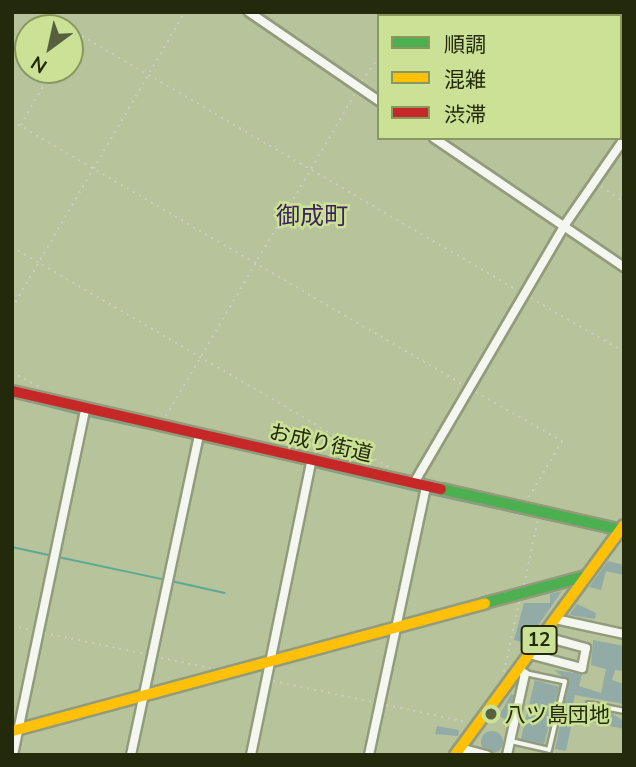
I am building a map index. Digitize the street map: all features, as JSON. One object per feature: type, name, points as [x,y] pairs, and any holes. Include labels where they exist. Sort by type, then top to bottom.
[{"type":"street","points":[[249,12],[377,100]]},
{"type":"street","points":[[408,482],[469,388],[564,226],[624,139]]},
{"type":"street","points":[[437,140],[624,267]]},
{"type":"street","name":"お成り街道","points":[[12,391],[522,510],[623,529]]},
{"type":"street","points":[[13,755],[15,730],[39,631],[85,409]]},
{"type":"street","points":[[131,755],[199,435]]},
{"type":"street","points":[[251,755],[312,459]]},
{"type":"street","points":[[369,755],[425,486]]},
{"type":"street","name":"12","points":[[458,751],[505,687],[521,672],[529,654],[623,529]]},
{"type":"street","points":[[15,730],[586,576]]},
{"type":"street","points":[[555,619],[624,634]]},
{"type":"street","points":[[529,654],[582,668],[586,648],[542,636]]},
{"type":"street","points":[[507,755],[521,672]]},
{"type":"street","points":[[458,751],[487,755]]},
{"type":"lane","points":[[510,741],[549,750],[565,682],[521,672]]},
{"type":"lane","points":[[589,704],[624,711]]},
{"type":"path","points":[[12,308],[185,12]]},
{"type":"path","points":[[84,38],[624,352]]},
{"type":"path","points":[[160,426],[358,87],[377,60]]},
{"type":"path","points":[[12,61],[46,81],[20,126]]},
{"type":"path","points":[[12,121],[562,441],[522,510]]},
{"type":"path","points":[[595,182],[624,202]]},
{"type":"path","points":[[12,247],[401,474],[408,482]]},
{"type":"path","points":[[12,372],[51,400]]},
{"type":"path","points":[[505,687],[521,594],[540,513]]},
{"type":"path","points":[[12,626],[224,673]]},
{"type":"path","points":[[267,679],[477,726]]},
{"type":"building","points":[[608,561],[624,565],[624,575],[606,571],[601,590],[589,587]]},
{"type":"building","points":[[562,591],[526,643],[514,640],[524,603],[550,603],[550,594]]},
{"type":"building","points":[[577,604],[596,613],[595,619],[569,615]]},
{"type":"building","points":[[593,640],[624,646],[624,671],[615,670],[612,680],[624,684],[624,704],[575,695],[572,710],[611,713],[624,721],[624,729],[573,718],[566,751],[555,749],[569,682],[554,670],[582,674],[579,686],[601,693],[606,669],[591,665]]},
{"type":"building","points":[[535,680],[559,687],[544,744],[521,739]]},
{"type":"building","points":[[511,694],[514,695],[506,730],[506,720],[499,716]]},
{"type":"building","points":[[437,726],[459,730],[458,736],[435,734]]},
{"type":"building","points":[[488,731],[496,731],[503,738],[503,746],[496,753],[488,753],[481,746],[481,738]]},
{"type":"waterway","points":[[325,59],[346,74]]},
{"type":"waterway","points":[[500,178],[562,220]]},
{"type":"waterway","points":[[570,225],[624,262]]},
{"type":"waterway","points":[[12,397],[79,414]]},
{"type":"waterway","points":[[88,416],[196,439]]},
{"type":"waterway","points":[[201,441],[308,465]]},
{"type":"waterway","points":[[314,467],[421,492]]},
{"type":"waterway","points":[[426,493],[595,530]]},
{"type":"waterway","points":[[12,547],[53,556]]},
{"type":"waterway","points":[[58,557],[166,580]]},
{"type":"waterway","points":[[171,581],[225,593]]},
{"type":"traffic: fast","points":[[441,489],[621,530]]},
{"type":"traffic: fast","points":[[485,603],[586,576]]},
{"type":"traffic: slow","points":[[455,755],[624,525]]},
{"type":"traffic: slow","points":[[12,731],[485,603]]},
{"type":"traffic: jam","points":[[12,391],[441,489]]},
{"type":"place","name":"八ツ島団地","points":[[491,714]]},
{"type":"district","name":"御成町","points":[[312,216]]}]
